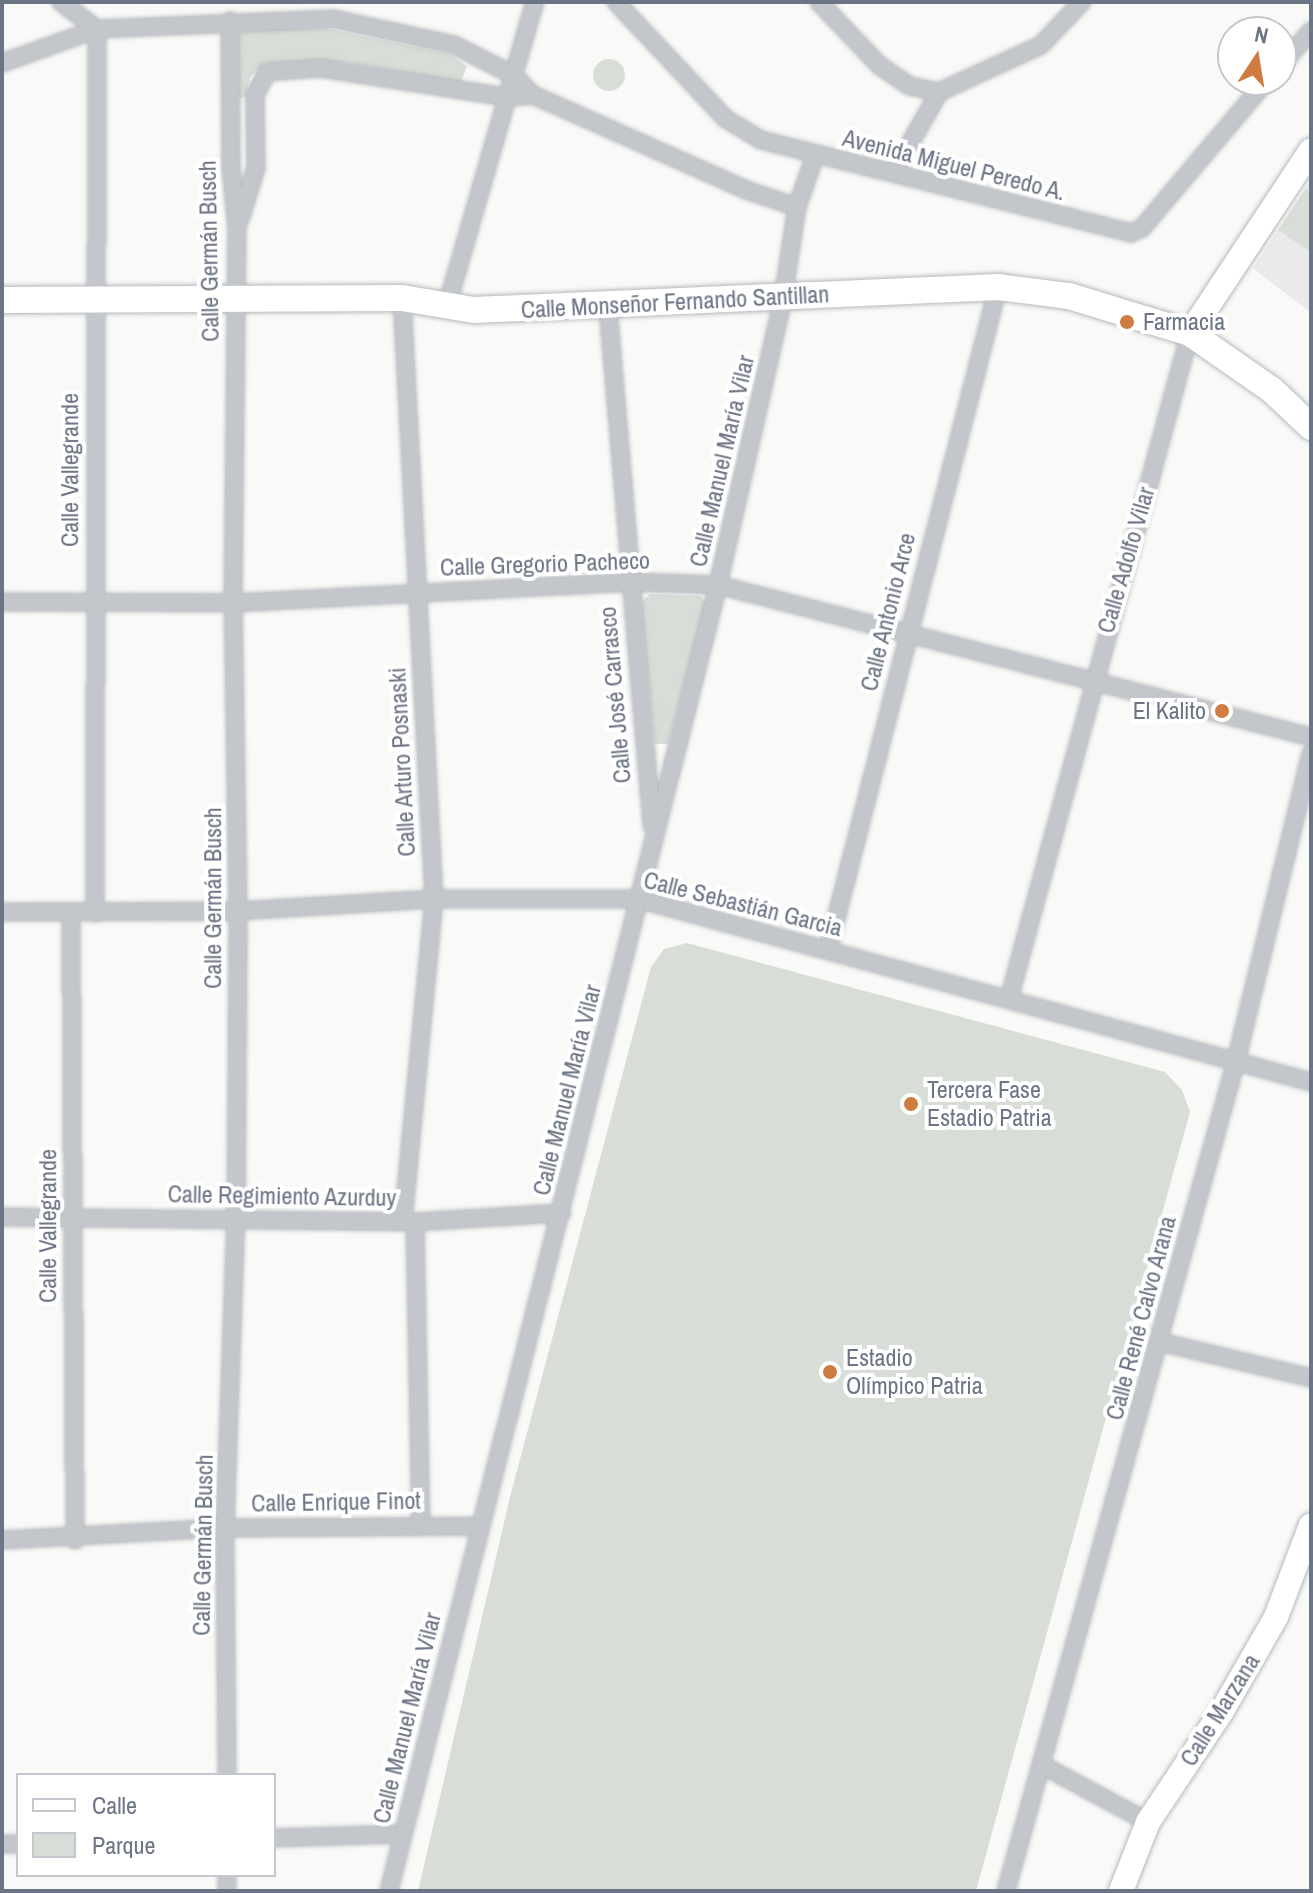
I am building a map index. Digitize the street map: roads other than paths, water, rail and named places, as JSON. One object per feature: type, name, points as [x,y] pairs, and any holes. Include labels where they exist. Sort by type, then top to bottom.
[{"type":"main road","name":"Calle Adolfo Vilar","points":[[1190,333],[1311,150]]},
{"type":"main road","name":"Calle Monseñor Fernando Santillan","points":[[2,300],[402,298],[474,310],[608,307],[998,287],[1069,296],[1190,333],[1272,390],[1311,427]]},
{"type":"main road","name":"Calle Marzana","points":[[1121,1891],[1148,1822],[1222,1711],[1276,1617],[1311,1529]]},
{"type":"street","points":[[61,2],[97,29]]},
{"type":"street","points":[[447,306],[535,2]]},
{"type":"street","name":"Avenida Miguel Peredo A.","points":[[616,2],[726,119],[761,140],[1131,233],[1142,228],[1253,96]]},
{"type":"street","points":[[819,2],[880,66],[910,86],[939,92]]},
{"type":"street","points":[[894,172],[939,92],[1041,45],[1082,2]]},
{"type":"street","points":[[2,63],[97,29],[334,19],[454,45],[513,75],[533,95],[746,190],[797,207]]},
{"type":"street","name":"Calle Germán Busch","points":[[227,1773],[225,1528],[236,1220],[238,911],[233,603],[237,229],[231,167],[230,21]]},
{"type":"street","name":"Calle Vallegrande","points":[[95,913],[97,29]]},
{"type":"street","points":[[1297,47],[1311,31]]},
{"type":"street","points":[[237,229],[256,168],[255,95],[267,72],[321,68],[507,97],[533,95]]},
{"type":"street","name":"Calle Manuel María Vilar","points":[[389,1891],[718,585],[783,298],[797,207],[815,156]]},
{"type":"street","name":"Calle Antonio Arce","points":[[828,950],[906,636],[998,287]]},
{"type":"street","name":"Calle Arturo Posnaski","points":[[402,298],[434,899],[409,1222],[421,1525]]},
{"type":"street","name":"Calle José Carrasco","points":[[608,307],[653,838]]},
{"type":"street","name":"Calle Adolfo Vilar","points":[[1009,999],[1091,683],[1190,333]]},
{"type":"street","name":"Calle Gregorio Pacheco","points":[[2,602],[233,603],[629,582],[718,585],[906,636],[1311,737]]},
{"type":"street","name":"Calle René Calvo Arana","points":[[1006,1891],[1236,1061],[1311,754]]},
{"type":"street","name":"Calle Sebastián Garcia","points":[[2,912],[238,911],[434,899],[638,899],[1311,1082]]},
{"type":"street","name":"Calle Vallegrande","points":[[71,912],[75,1540]]},
{"type":"street","name":"Calle Regimiento Azurduy","points":[[2,1217],[409,1222],[562,1213]]},
{"type":"street","points":[[1160,1342],[1311,1378]]},
{"type":"street","name":"Calle Enrique Finot","points":[[2,1540],[75,1540],[225,1528],[480,1526]]},
{"type":"street","points":[[1042,1765],[1148,1822]]},
{"type":"street","points":[[276,1838],[403,1834]]},
{"type":"place","name":"Farmacia","points":[[1127,322]]},
{"type":"place","name":"El Kalito","points":[[1222,711]]},
{"type":"place","name":"Tercera Fase Estadio Patria","points":[[911,1104]]},
{"type":"place","name":"Estadio Olímpico Patria","points":[[830,1372]]}]
